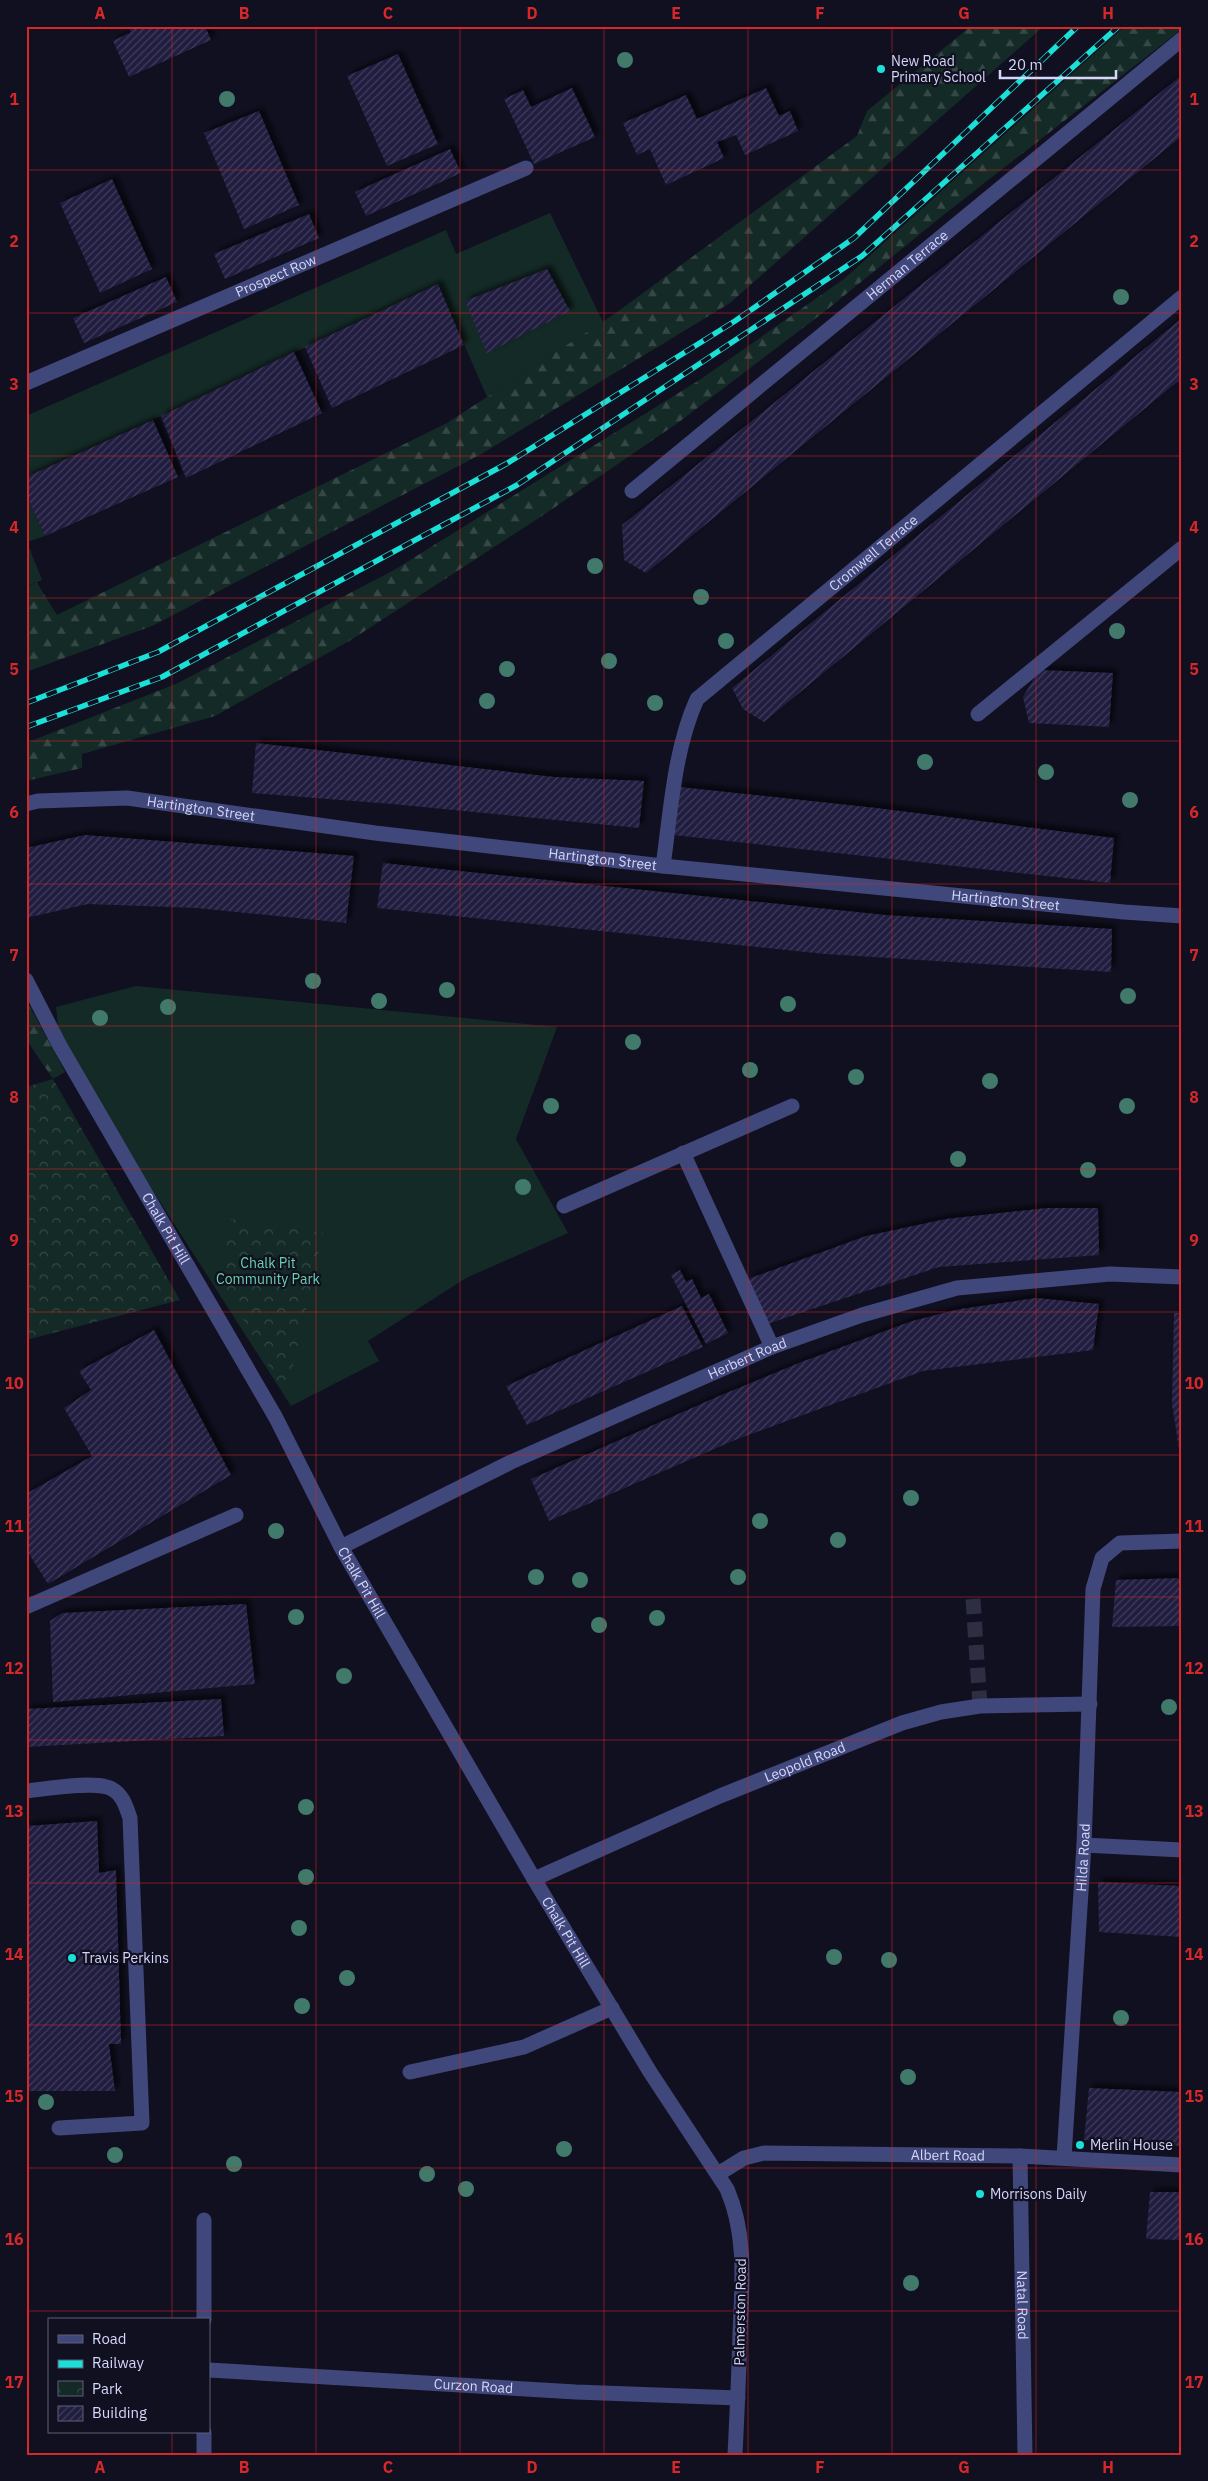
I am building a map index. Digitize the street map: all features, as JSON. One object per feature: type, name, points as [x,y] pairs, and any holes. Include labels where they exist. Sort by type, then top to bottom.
[{"type":"street","name":"Herman Terrace","points":[[632,491],[1182,39]]},
{"type":"street","name":"Prospect Row","points":[[26,383],[526,168]]},
{"type":"street","name":"Cromwell Terrace","points":[[663,866],[682,744],[687,721],[697,699],[1182,297]]},
{"type":"street","points":[[978,714],[1182,548]]},
{"type":"street","name":"Hartington Street","points":[[26,804],[38,801],[127,798],[375,834],[663,866],[1124,912],[1182,916]]},
{"type":"street","name":"Chalk Pit Hill","points":[[26,980],[60,1046],[276,1418],[341,1547],[534,1879],[650,2072],[718,2174]]},
{"type":"street","points":[[564,1206],[792,1106]]},
{"type":"street","points":[[683,1153],[772,1347]]},
{"type":"street","name":"Herbert Road","points":[[341,1547],[511,1462],[772,1347],[862,1314],[957,1288],[1110,1274],[1182,1277]]},
{"type":"street","points":[[26,1607],[236,1515]]},
{"type":"street","name":"Hilda Road","points":[[1064,2157],[1084,1845],[1093,1589],[1102,1558],[1120,1543],[1182,1542]]},
{"type":"street","name":"Leopold Road","points":[[534,1879],[720,1796],[902,1723],[941,1712],[980,1706],[1090,1704]]},
{"type":"street","points":[[26,1791],[96,1784],[112,1789],[123,1798],[130,1818],[142,2123],[59,2128]]},
{"type":"street","points":[[1084,1845],[1182,1850]]},
{"type":"street","points":[[410,2072],[524,2047],[612,2008]]},
{"type":"street","name":"Albert Road","points":[[718,2174],[744,2158],[764,2153],[1064,2157],[1182,2165]]},
{"type":"street","name":"Natal Road","points":[[1020,2156],[1025,2455]]},
{"type":"street","name":"Palmerston Road","points":[[718,2174],[735,2207],[741,2244],[742,2278],[735,2455]]},
{"type":"street","points":[[204,2220],[204,2318]]},
{"type":"street","name":"Curzon Road","points":[[210,2370],[576,2392],[738,2398]]},
{"type":"street","points":[[204,2434],[204,2455]]},
{"type":"green space","points":[[971,26],[1044,26],[730,303],[483,453],[152,626],[26,672],[26,587],[37,583],[57,615],[447,423],[613,315],[857,136],[867,111]]},
{"type":"green space","points":[[1125,26],[1182,26],[1182,29],[946,213],[824,312],[679,422],[539,518],[351,640],[215,716],[82,754],[82,768],[26,781],[26,743],[178,683],[394,570],[701,379],[844,279]]},
{"type":"green space","points":[[550,213],[603,322],[487,397],[438,284],[161,416],[26,477],[26,416],[446,230],[456,254]]},
{"type":"green space","points":[[26,494],[45,536],[27,542],[42,580],[26,587]]},
{"type":"green space","points":[[136,986],[557,1027],[516,1139],[568,1233],[466,1278],[368,1341],[379,1361],[291,1406],[60,1046],[56,1007]]},
{"type":"green space","points":[[26,999],[65,1072],[53,1079],[26,1039]]},
{"type":"green space","points":[[53,1079],[180,1300],[26,1340],[26,1087]]},
{"type":"green space","name":"Chalk Pit Community Park","points":[[230,1219],[323,1233],[286,1398],[220,1277]]},
{"type":"building","points":[[128,26],[205,26],[211,40],[129,77],[113,41],[131,32]]},
{"type":"building","points":[[398,54],[438,144],[387,166],[347,76]]},
{"type":"building","points":[[1182,75],[1182,136],[646,573],[624,560],[622,525]]},
{"type":"building","points":[[572,88],[595,137],[534,164],[504,99],[523,90],[531,107]]},
{"type":"building","points":[[766,88],[779,116],[790,111],[798,131],[745,155],[736,135],[717,142],[724,158],[666,185],[650,149],[637,155],[623,123],[686,95],[697,119]]},
{"type":"building","points":[[259,111],[299,205],[244,229],[204,133]]},
{"type":"building","points":[[450,149],[461,173],[366,216],[355,192]]},
{"type":"building","points":[[112,179],[152,269],[100,293],[60,203]]},
{"type":"building","points":[[309,214],[319,238],[225,279],[214,254]]},
{"type":"building","points":[[547,269],[570,311],[487,353],[465,301]]},
{"type":"building","points":[[166,277],[177,302],[84,343],[73,318]]},
{"type":"building","points":[[438,284],[464,345],[332,408],[305,347]]},
{"type":"building","points":[[1182,318],[1182,378],[764,722],[743,709],[732,688]]},
{"type":"building","points":[[294,352],[322,413],[186,478],[161,416]]},
{"type":"building","points":[[153,420],[178,477],[45,536],[26,494],[26,477]]},
{"type":"building","points":[[1039,670],[1113,673],[1109,727],[1029,723],[1023,697]]},
{"type":"building","points":[[256,743],[554,777],[644,781],[639,828],[392,804],[252,793]]},
{"type":"building","points":[[679,787],[876,808],[1114,838],[1110,883],[674,835]]},
{"type":"building","points":[[85,835],[354,856],[346,923],[197,908],[88,904],[26,918],[26,848]]},
{"type":"building","points":[[383,863],[885,915],[1112,929],[1111,972],[825,954],[377,908]]},
{"type":"building","points":[[1047,1208],[1098,1208],[1099,1255],[939,1267],[767,1324],[748,1279],[866,1236],[946,1219]]},
{"type":"building","points":[[680,1270],[686,1282],[692,1279],[701,1298],[709,1294],[728,1333],[706,1344],[671,1275]]},
{"type":"building","points":[[1036,1298],[1099,1304],[1093,1350],[923,1371],[735,1440],[549,1521],[531,1479],[719,1396],[804,1361],[912,1321],[960,1309]]},
{"type":"building","points":[[682,1306],[703,1347],[527,1425],[506,1386]]},
{"type":"building","points":[[1174,1313],[1182,1313],[1181,1462],[1172,1404]]},
{"type":"building","points":[[154,1330],[231,1475],[48,1584],[26,1549],[26,1494],[92,1456],[64,1408],[91,1390],[79,1371]]},
{"type":"building","points":[[1182,1578],[1182,1626],[1112,1627],[1116,1580]]},
{"type":"building","points":[[246,1604],[255,1684],[53,1702],[50,1621],[62,1613]]},
{"type":"building","points":[[221,1699],[224,1736],[26,1747],[26,1709]]},
{"type":"building","name":"Travis Perkins","points":[[97,1821],[99,1873],[116,1870],[121,2044],[109,2044],[115,2091],[26,2091],[26,1826]]},
{"type":"building","points":[[1098,1882],[1182,1886],[1182,1937],[1099,1932]]},
{"type":"building","points":[[1089,2088],[1182,2092],[1182,2146],[1084,2140]]},
{"type":"building","points":[[1150,2192],[1182,2192],[1182,2240],[1146,2239]]},
{"type":"tunnel","points":[[973,1599],[980,1706]]},
{"type":"railway","points":[[26,703],[158,652],[506,464],[735,321],[854,238],[1078,26]]},
{"type":"railway","points":[[26,727],[162,677],[517,485],[862,256],[1119,26]]},
{"type":"place","name":"New Road Primary School","points":[[881,69]]},
{"type":"place","name":"Travis Perkins","points":[[72,1958]]},
{"type":"place","name":"Merlin House","points":[[1080,2145]]},
{"type":"place","name":"Morrisons Daily","points":[[980,2194]]}]
